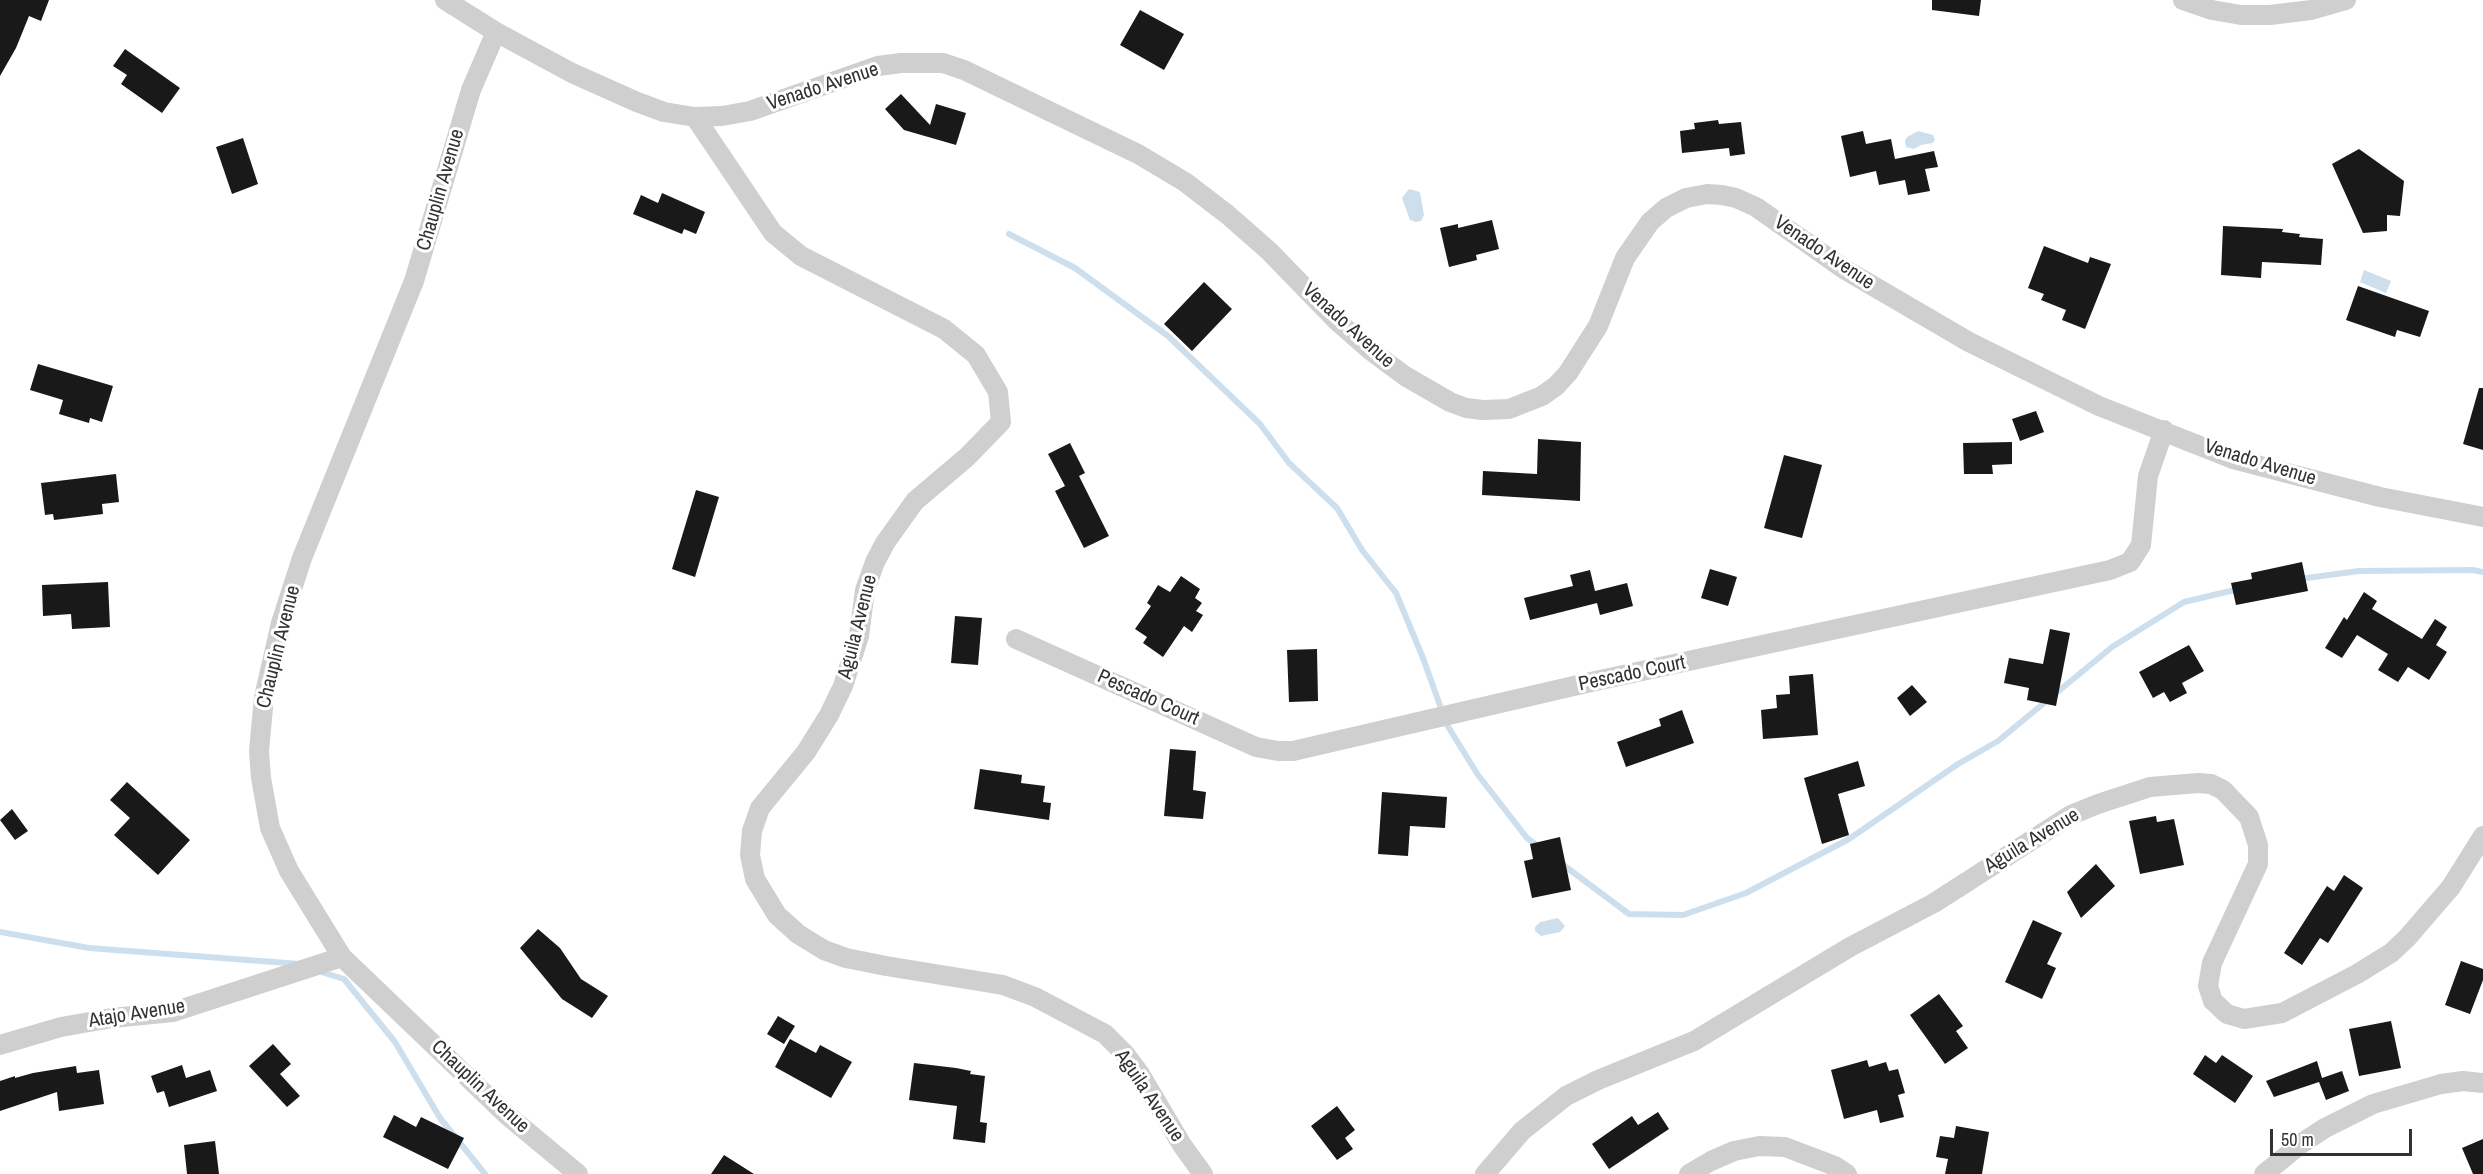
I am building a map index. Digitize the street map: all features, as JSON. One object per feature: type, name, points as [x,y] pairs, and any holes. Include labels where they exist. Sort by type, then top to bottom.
[{"type":"street","name":"Venado Avenue","points":[[445,0],[496,32],[573,73],[637,102],[664,111],[695,117],[722,116],[750,111],[878,66],[901,63],[943,63],[963,70],[1138,154],[1185,183],[1269,250],[1337,321],[1370,350],[1405,376],[1449,402],[1483,410],[1509,409],[1526,404],[1549,391],[1568,373],[1598,326],[1624,258],[1650,222],[1666,208],[1686,198],[1707,194],[1736,198],[1756,207],[1844,268],[1969,342],[2099,406],[2233,459],[2380,497],[2483,517]]},
{"type":"street","points":[[2183,0],[2212,10],[2241,15],[2270,15],[2311,10],[2346,0]]},
{"type":"street","name":"Chauplin Avenue","points":[[496,32],[471,90],[407,300],[302,558],[281,623],[264,697],[260,733],[261,778],[270,828],[289,871],[342,957],[507,1115],[578,1174]]},
{"type":"street","name":"Aguila Avenue","points":[[695,117],[773,233],[780,239],[801,256],[944,330],[976,355],[998,392],[1001,422],[967,457],[915,501],[885,543],[865,590],[859,636],[843,686],[829,715],[806,752],[760,808],[752,831],[750,855],[755,879],[777,915],[798,934],[824,950],[846,958],[1003,985],[1035,997],[1105,1034],[1125,1054],[1140,1074],[1182,1145],[1203,1174]]},
{"type":"street","name":"Pescado Court","points":[[1016,639],[1256,747],[1293,751],[1579,685],[2110,570],[2130,562],[2141,545],[2148,476],[2164,430]]},
{"type":"street","name":"Aguila Avenue","points":[[1485,1174],[1522,1131],[1566,1096],[1598,1080],[1694,1041],[1850,947],[1934,903],[2071,815],[2098,804],[2150,788],[2198,783],[2211,784],[2223,790],[2249,816],[2258,845],[2258,864],[2212,963],[2208,986],[2213,1002],[2228,1014],[2244,1019],[2282,1013],[2357,974],[2391,953],[2451,887],[2483,836]]},
{"type":"street","name":"Atajo Avenue","points":[[0,1045],[60,1027],[112,1018],[172,1012],[342,957]]},
{"type":"street","points":[[2265,1174],[2302,1143],[2325,1128],[2373,1104],[2441,1084],[2463,1081],[2483,1083]]},
{"type":"street","points":[[1689,1174],[1734,1151],[1758,1146],[1785,1147],[1835,1166],[1847,1174]]},
{"type":"water","points":[[1918,131],[1933,135],[1935,140],[1933,143],[1914,149],[1906,147],[1907,137]]},
{"type":"water","points":[[1409,189],[1420,192],[1424,215],[1421,221],[1410,220],[1402,198]]},
{"type":"water","points":[[2364,270],[2391,281],[2386,293],[2360,282]]},
{"type":"water","points":[[1558,918],[1565,926],[1560,932],[1541,936],[1535,931],[1535,927],[1540,922]]},
{"type":"building","points":[[0,0],[49,0],[41,21],[29,16],[16,48],[0,76]]},
{"type":"building","points":[[1932,0],[1981,0],[1979,16],[1932,10]]},
{"type":"building","points":[[1140,10],[1184,34],[1164,70],[1120,45]]},
{"type":"building","points":[[125,49],[180,88],[162,113],[121,84],[127,75],[113,66]]},
{"type":"building","points":[[901,94],[930,125],[936,104],[966,113],[956,145],[904,130],[885,109]]},
{"type":"building","points":[[1718,120],[1719,124],[1741,122],[1745,154],[1730,156],[1729,148],[1682,153],[1680,131],[1695,129],[1694,123]]},
{"type":"building","points":[[1863,131],[1866,144],[1891,139],[1895,159],[1934,151],[1938,167],[1925,169],[1930,191],[1908,195],[1905,180],[1879,185],[1876,171],[1850,177],[1841,136]]},
{"type":"building","points":[[243,138],[258,184],[232,194],[216,147]]},
{"type":"building","points":[[2359,149],[2404,181],[2400,216],[2387,215],[2387,231],[2363,233],[2332,164]]},
{"type":"building","points":[[662,193],[705,212],[696,234],[684,229],[682,234],[633,214],[641,195],[658,203]]},
{"type":"building","points":[[1492,220],[1499,249],[1476,255],[1477,260],[1449,267],[1440,228],[1458,224],[1458,228]]},
{"type":"building","points":[[2223,226],[2283,229],[2282,232],[2300,234],[2299,237],[2323,239],[2321,265],[2262,262],[2261,278],[2221,275]]},
{"type":"building","points":[[2044,246],[2088,263],[2090,257],[2111,264],[2085,329],[2062,320],[2066,310],[2041,300],[2044,294],[2028,288]]},
{"type":"building","points":[[1204,282],[1232,309],[1192,351],[1164,324]]},
{"type":"building","points":[[2358,286],[2429,311],[2420,337],[2397,330],[2395,337],[2346,320]]},
{"type":"building","points":[[38,364],[113,386],[102,422],[90,418],[89,423],[59,414],[63,400],[30,390]]},
{"type":"building","points":[[2479,388],[2483,388],[2483,450],[2463,444]]},
{"type":"building","points":[[2036,411],[2044,432],[2020,441],[2012,419]]},
{"type":"building","points":[[1538,439],[1581,442],[1580,501],[1482,495],[1483,471],[1537,474]]},
{"type":"building","points":[[2012,442],[2012,464],[1992,465],[1993,474],[1964,474],[1963,443]]},
{"type":"building","points":[[1070,443],[1085,473],[1079,476],[1109,536],[1084,548],[1055,491],[1065,486],[1048,454]]},
{"type":"building","points":[[1784,455],[1822,465],[1802,538],[1764,528]]},
{"type":"building","points":[[116,474],[119,502],[102,504],[103,514],[54,520],[53,514],[45,515],[41,483]]},
{"type":"building","points":[[696,490],[719,497],[695,577],[672,569]]},
{"type":"building","points":[[2302,562],[2308,591],[2236,605],[2231,583],[2252,579],[2251,573]]},
{"type":"building","points":[[1710,569],[1737,577],[1728,606],[1701,598]]},
{"type":"building","points":[[1590,570],[1595,591],[1627,583],[1633,606],[1600,615],[1597,603],[1530,620],[1524,598],[1573,586],[1570,575]]},
{"type":"building","points":[[1181,576],[1200,589],[1195,598],[1202,603],[1196,611],[1203,615],[1192,632],[1184,626],[1163,657],[1143,643],[1147,637],[1135,629],[1151,606],[1147,603],[1158,585],[1170,592]]},
{"type":"building","points":[[108,582],[110,627],[72,629],[71,614],[43,616],[42,585]]},
{"type":"building","points":[[2364,592],[2377,601],[2372,609],[2422,639],[2435,619],[2447,627],[2436,645],[2447,652],[2429,680],[2408,667],[2398,682],[2378,670],[2388,654],[2357,635],[2342,658],[2325,648],[2344,617],[2347,620]]},
{"type":"building","points":[[955,616],[982,618],[978,665],[951,663]]},
{"type":"building","points":[[2050,629],[2070,633],[2056,706],[2027,700],[2029,688],[2004,683],[2009,658],[2043,664]]},
{"type":"building","points":[[2189,645],[2204,671],[2182,683],[2187,693],[2170,702],[2164,692],[2153,698],[2139,672]]},
{"type":"building","points":[[1317,649],[1318,701],[1289,702],[1287,650]]},
{"type":"building","points":[[1813,674],[1818,735],[1763,739],[1761,710],[1777,708],[1776,695],[1790,694],[1789,676]]},
{"type":"building","points":[[1912,685],[1927,702],[1910,716],[1897,698]]},
{"type":"building","points":[[1682,710],[1694,743],[1626,767],[1617,742],[1661,726],[1659,719]]},
{"type":"building","points":[[1170,749],[1196,751],[1193,790],[1206,792],[1203,819],[1164,816]]},
{"type":"building","points":[[1858,761],[1865,786],[1838,794],[1849,835],[1822,844],[1804,778]]},
{"type":"building","points":[[980,769],[1022,775],[1021,783],[1045,786],[1043,802],[1051,803],[1049,820],[974,809]]},
{"type":"building","points":[[127,782],[190,840],[158,875],[114,835],[130,818],[110,800]]},
{"type":"building","points":[[1382,792],[1447,797],[1445,828],[1410,826],[1408,856],[1378,854]]},
{"type":"building","points":[[12,809],[28,831],[15,840],[0,820]]},
{"type":"building","points":[[2156,816],[2157,822],[2174,819],[2184,865],[2140,874],[2129,821]]},
{"type":"building","points":[[1560,837],[1571,890],[1532,898],[1524,861],[1533,859],[1530,844]]},
{"type":"building","points":[[2096,864],[2115,886],[2081,918],[2067,892]]},
{"type":"building","points":[[2344,875],[2363,888],[2328,943],[2320,938],[2302,965],[2284,953],[2327,886],[2334,891]]},
{"type":"building","points":[[2033,920],[2062,933],[2047,964],[2056,968],[2042,999],[2005,982]]},
{"type":"building","points":[[538,929],[560,948],[581,979],[608,996],[592,1018],[562,999],[520,948]]},
{"type":"building","points":[[2461,961],[2483,969],[2483,980],[2470,1014],[2445,1005]]},
{"type":"building","points":[[1939,994],[1963,1026],[1956,1031],[1968,1048],[1945,1064],[1910,1015]]},
{"type":"building","points":[[778,1016],[795,1026],[784,1044],[767,1034]]},
{"type":"building","points":[[2391,1021],[2401,1068],[2359,1076],[2349,1029]]},
{"type":"building","points":[[790,1039],[816,1053],[820,1045],[852,1062],[831,1098],[775,1067]]},
{"type":"building","points":[[273,1044],[291,1064],[280,1074],[300,1096],[287,1107],[249,1066]]},
{"type":"building","points":[[2205,1055],[2216,1063],[2222,1055],[2253,1076],[2235,1103],[2193,1074]]},
{"type":"building","points":[[1867,1060],[1869,1067],[1886,1062],[1889,1071],[1898,1069],[1905,1093],[1898,1095],[1904,1117],[1880,1123],[1877,1110],[1844,1119],[1831,1070]]},
{"type":"building","points":[[2317,1061],[2322,1078],[2342,1071],[2349,1091],[2326,1100],[2319,1082],[2274,1097],[2266,1081]]},
{"type":"building","points":[[914,1063],[956,1068],[971,1071],[970,1074],[985,1076],[980,1122],[987,1123],[985,1143],[953,1139],[957,1106],[909,1100]]},
{"type":"building","points":[[182,1065],[186,1078],[210,1070],[217,1091],[169,1107],[164,1091],[157,1093],[151,1076]]},
{"type":"building","points":[[76,1066],[77,1073],[99,1070],[104,1104],[59,1111],[57,1092],[0,1111],[0,1081],[15,1076],[15,1078]]},
{"type":"building","points":[[1337,1106],[1355,1130],[1345,1138],[1353,1149],[1337,1160],[1311,1126]]},
{"type":"building","points":[[1658,1112],[1669,1129],[1609,1169],[1592,1144],[1632,1116],[1638,1125]]},
{"type":"building","points":[[394,1115],[416,1127],[421,1117],[464,1138],[448,1169],[383,1137]]},
{"type":"building","points":[[1956,1126],[1989,1132],[1982,1174],[1945,1174],[1948,1159],[1936,1157],[1940,1136],[1954,1138]]},
{"type":"building","points":[[2483,1139],[2483,1174],[2473,1174],[2462,1148]]},
{"type":"building","points":[[215,1141],[219,1174],[187,1174],[184,1145]]},
{"type":"building","points":[[724,1155],[754,1174],[711,1174]]},
{"type":"waterway","points":[[1009,234],[1075,268],[1168,336],[1260,424],[1289,463],[1337,508],[1362,550],[1396,593],[1447,725],[1478,775],[1527,838],[1539,847]]},
{"type":"waterway","points":[[2299,579],[2359,571],[2473,570],[2483,572]]},
{"type":"waterway","points":[[1562,864],[1629,914],[1683,915],[1746,893],[1849,839],[1958,764],[1998,741],[2112,647],[2184,602],[2239,589]]},
{"type":"waterway","points":[[0,932],[89,948],[300,964]]},
{"type":"waterway","points":[[318,971],[344,979],[395,1042],[440,1118],[485,1174]]}]
